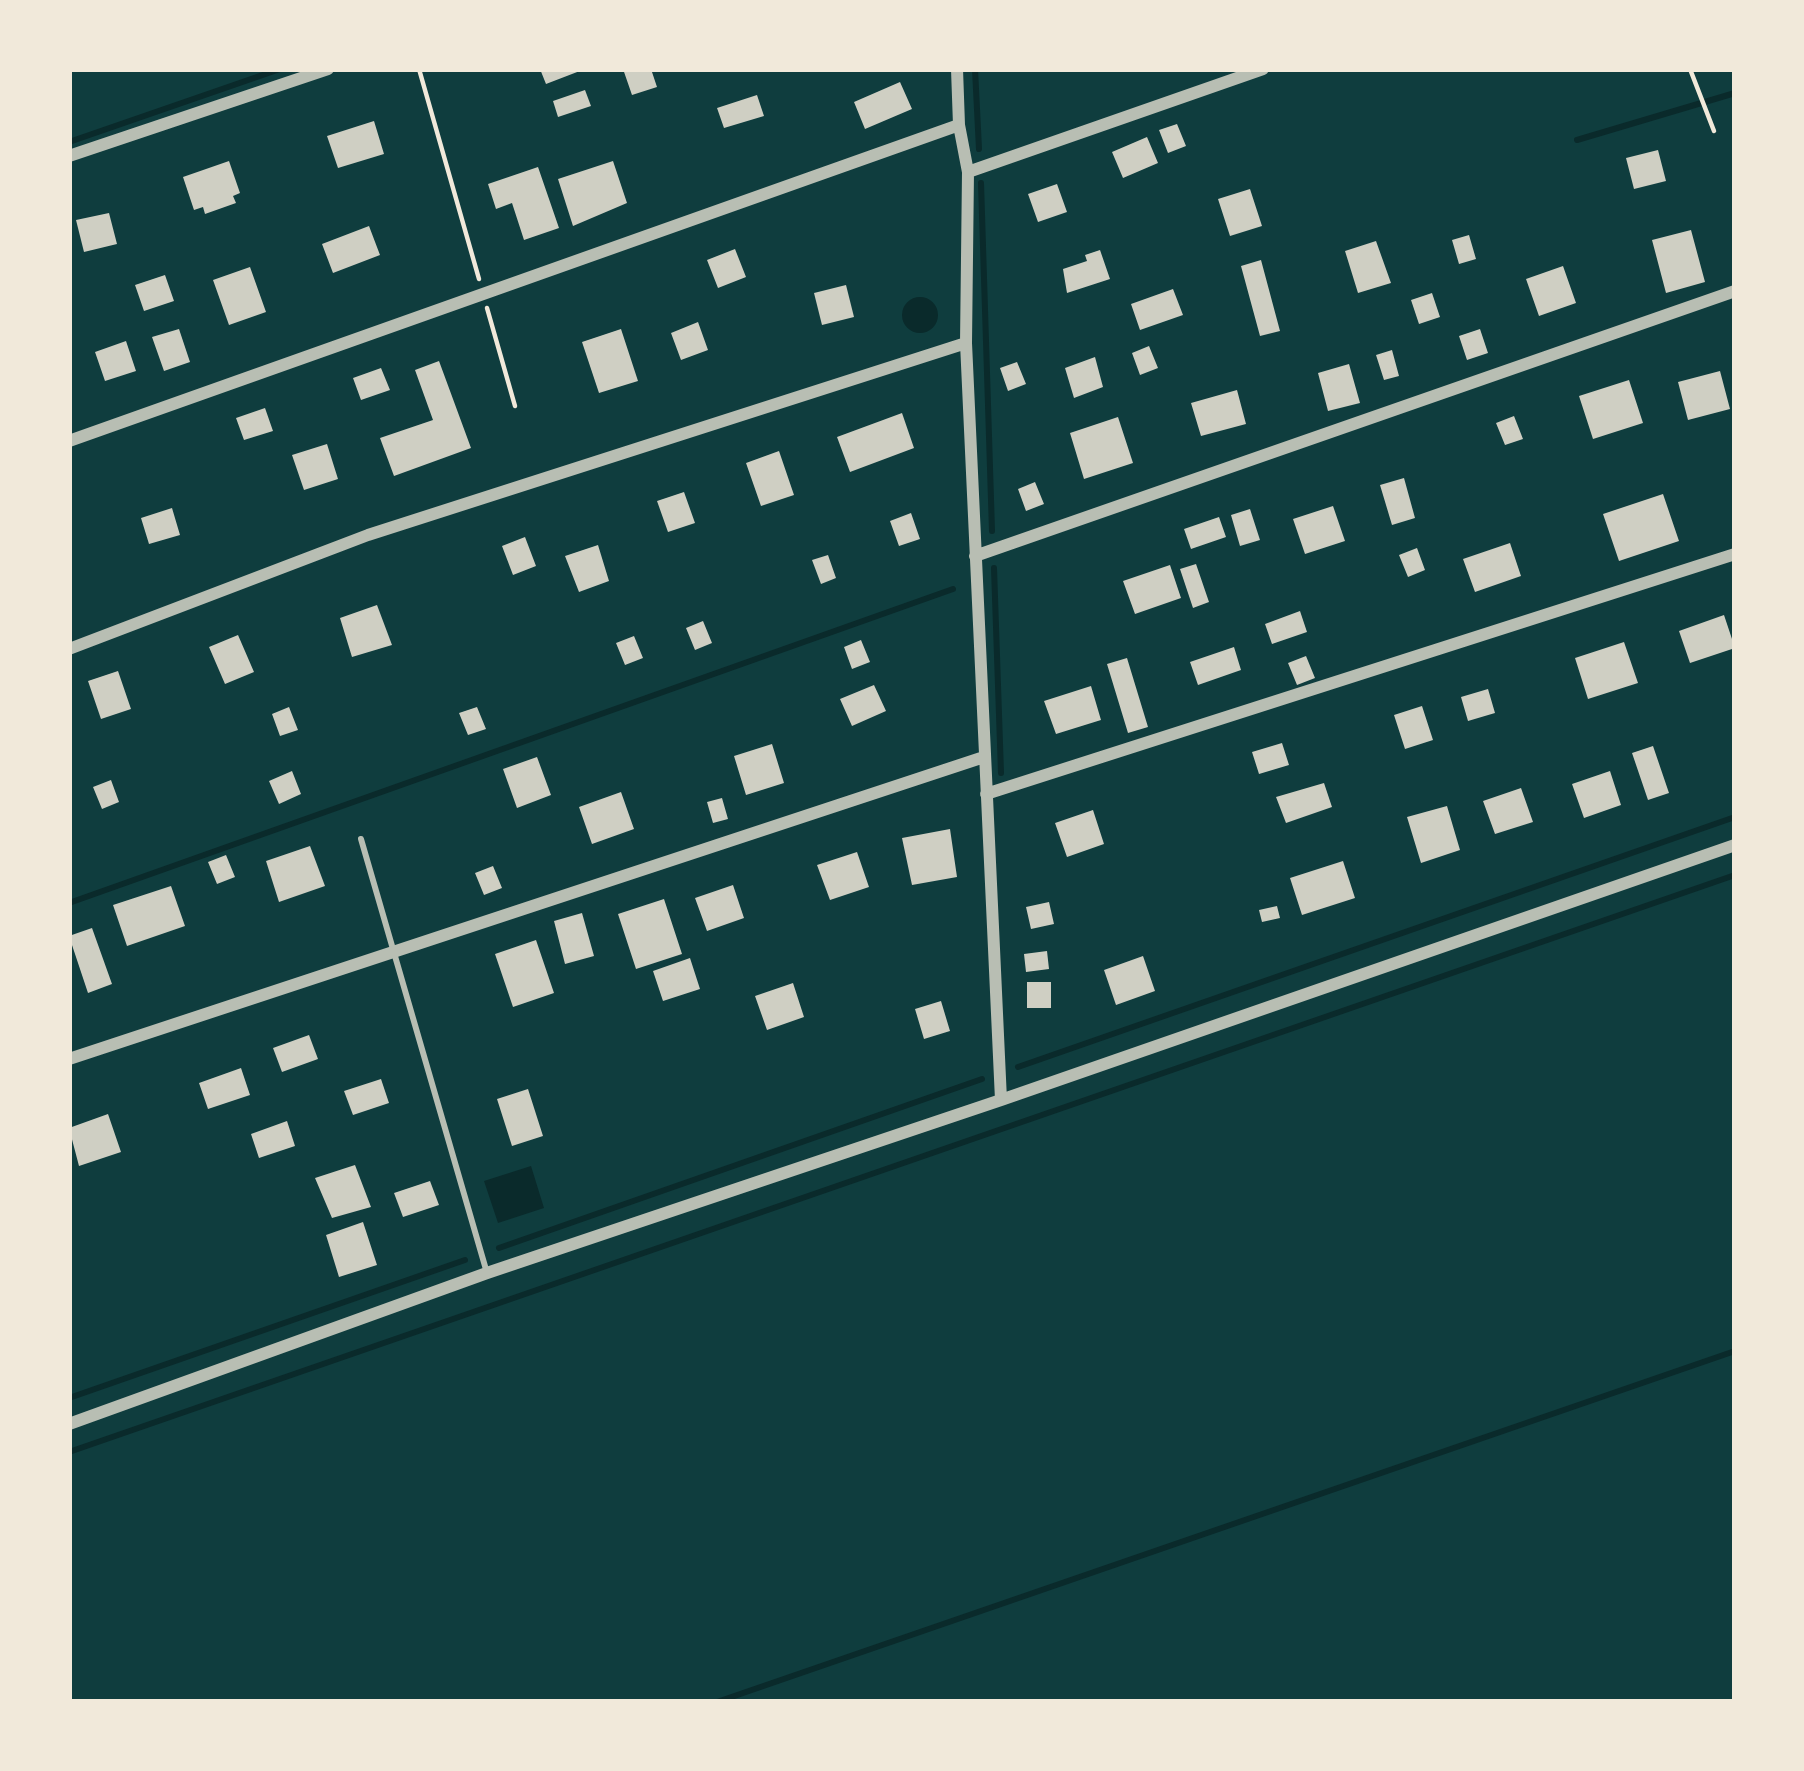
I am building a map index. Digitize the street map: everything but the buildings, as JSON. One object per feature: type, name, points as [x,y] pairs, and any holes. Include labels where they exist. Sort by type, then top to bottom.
[{"type":"street","points":[[69,156],[328,69]]},
{"type":"street","points":[[957,69],[959,125],[968,172],[966,343],[1001,1100]]},
{"type":"street","points":[[968,172],[1263,69]]},
{"type":"street","points":[[69,441],[959,125]]},
{"type":"street","points":[[975,556],[1735,291]]},
{"type":"street","points":[[69,649],[368,535],[966,343]]},
{"type":"street","points":[[986,794],[1735,554]]},
{"type":"street","points":[[69,1060],[984,757]]},
{"type":"street","points":[[69,1424],[488,1273],[1735,844]]},
{"type":"lane","points":[[362,839],[488,1273]]},
{"type":"path","points":[[419,69],[515,406]]},
{"type":"path","points":[[1690,69],[1714,131]]},
{"type":"water","points":[[920,297],[932,303],[938,315],[932,327],[920,333],[908,327],[902,315],[908,303]]},
{"type":"water","points":[[531,1166],[544,1208],[498,1223],[484,1181]]},
{"type":"waterway","points":[[69,142],[280,69]]},
{"type":"waterway","points":[[975,69],[979,149]]},
{"type":"waterway","points":[[1577,140],[1735,93]]},
{"type":"waterway","points":[[981,183],[992,531]]},
{"type":"waterway","points":[[994,568],[1001,773]]},
{"type":"waterway","points":[[69,903],[953,589]]},
{"type":"waterway","points":[[1018,1067],[1735,817]]},
{"type":"waterway","points":[[69,1452],[1735,875]]},
{"type":"waterway","points":[[499,1248],[982,1079]]},
{"type":"waterway","points":[[69,1398],[465,1260]]},
{"type":"waterway","points":[[717,1702],[1735,1351]]}]
